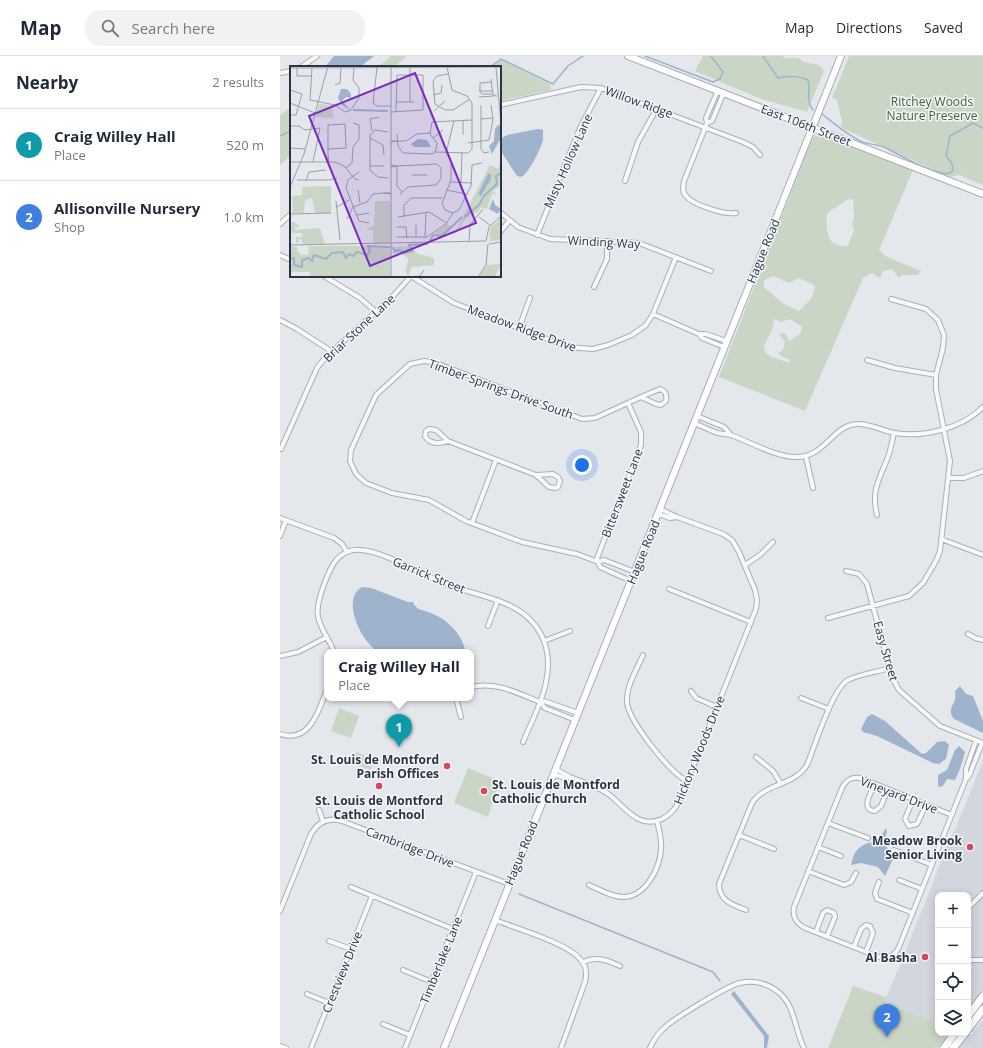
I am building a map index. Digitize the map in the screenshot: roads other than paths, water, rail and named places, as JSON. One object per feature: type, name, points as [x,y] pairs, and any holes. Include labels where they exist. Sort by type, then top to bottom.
[{"type":"main road","points":[[971,1012],[983,996]]},
{"type":"main road","points":[[971,1025],[983,1009]]},
{"type":"main road","points":[[944,1048],[953,1036]]},
{"type":"main road","points":[[954,1048],[963,1036]]},
{"type":"street","points":[[303,66],[318,56]]},
{"type":"street","name":"East 106th Street","points":[[628,56],[983,194]]},
{"type":"street","name":"Hague Road","points":[[444,1048],[841,56]]},
{"type":"street","points":[[280,74],[290,71]]},
{"type":"street","name":"Willow Ridge","points":[[501,105],[581,87],[601,88],[706,125],[750,145],[760,155]]},
{"type":"street","name":"Misty Hollow Lane","points":[[536,234],[580,128],[601,88]]},
{"type":"street","points":[[721,91],[706,118],[706,125],[684,181],[683,192],[687,198],[693,201],[724,213],[736,213]]},
{"type":"street","points":[[625,181],[638,142],[657,108]]},
{"type":"street","name":"Winding Way","points":[[501,213],[509,221],[536,234],[558,240],[639,243],[711,271]]},
{"type":"street","points":[[280,224],[290,215]]},
{"type":"street","points":[[501,231],[509,221]]},
{"type":"street","points":[[594,287],[607,259],[607,241]]},
{"type":"street","points":[[280,255],[290,260]]},
{"type":"street","name":"Meadow Ridge Drive","points":[[413,277],[448,300],[568,347],[593,349],[608,345],[639,331],[648,323],[676,257]]},
{"type":"street","points":[[326,277],[360,298],[375,311]]},
{"type":"street","name":"Briar Stone Lane","points":[[281,449],[317,368],[331,351],[401,288],[410,277]]},
{"type":"street","points":[[519,328],[530,298]]},
{"type":"street","points":[[828,618],[905,598],[917,590],[937,558],[941,539],[948,478],[949,452],[936,392],[936,375],[944,339],[940,323],[930,312],[921,307],[891,299]]},
{"type":"street","points":[[653,314],[699,334],[702,338],[725,344]]},
{"type":"street","points":[[280,320],[331,351]]},
{"type":"street","points":[[867,360],[895,368],[936,375]]},
{"type":"street","name":"Timber Springs Drive South","points":[[472,524],[429,500],[392,493],[366,483],[356,474],[351,465],[351,450],[371,402],[378,392],[406,367],[417,362],[431,361],[582,419],[595,418],[641,397],[660,389],[665,392],[667,398],[664,404],[659,405],[641,397]]},
{"type":"street","name":"Bittersweet Lane","points":[[597,562],[641,445],[641,432],[628,403]]},
{"type":"street","points":[[694,423],[717,433],[731,435],[782,455],[806,457],[821,449],[849,425],[864,424],[894,433],[916,434],[963,422],[975,415],[983,407]]},
{"type":"street","points":[[697,416],[724,427],[731,435]]},
{"type":"street","points":[[448,442],[439,444],[431,442],[426,439],[426,431],[429,429],[436,430],[448,442],[536,475],[551,488],[556,488],[559,486],[560,479],[556,475],[550,473],[536,475]]},
{"type":"street","points":[[877,514],[874,499],[875,486],[888,456],[894,433]]},
{"type":"street","points":[[806,457],[813,488]]},
{"type":"street","points":[[496,460],[472,524],[526,544],[577,554],[597,562],[600,567],[631,581]]},
{"type":"street","points":[[948,478],[964,478],[983,471]]},
{"type":"street","name":"Hickory Woods Drive","points":[[657,821],[668,815],[676,808],[757,606],[757,597],[745,565],[736,546],[729,538],[691,521],[677,517],[670,518],[659,511]]},
{"type":"street","points":[[280,518],[334,538],[347,552],[334,563],[318,605],[318,616],[333,649]]},
{"type":"street","points":[[280,536],[286,520]]},
{"type":"street","points":[[941,539],[983,555]]},
{"type":"street","points":[[745,565],[760,556],[773,542]]},
{"type":"street","name":"Garrick Street","points":[[347,552],[355,550],[367,551],[444,583],[513,606],[524,614],[544,641],[548,657],[548,673],[540,702],[523,742]]},
{"type":"street","points":[[597,562],[604,560],[635,572]]},
{"type":"street","name":"Easy Street","points":[[846,571],[859,574],[865,580],[874,606],[890,668],[897,688],[935,722],[946,729],[982,743]]},
{"type":"street","points":[[669,589],[751,622]]},
{"type":"street","points":[[488,626],[498,600]]},
{"type":"street","points":[[544,641],[570,631]]},
{"type":"street","points":[[968,634],[983,640]]},
{"type":"street","points":[[280,656],[298,652],[327,637]]},
{"type":"street","points":[[643,655],[628,694],[627,703],[629,714],[673,772],[687,781]]},
{"type":"street","points":[[746,910],[725,900],[719,888],[720,880],[749,808],[756,797],[796,778],[804,769],[837,691],[845,683],[854,678],[890,668]]},
{"type":"street","points":[[474,687],[496,685],[540,702],[544,701],[578,713]]},
{"type":"street","points":[[691,691],[696,698],[717,706]]},
{"type":"street","points":[[280,734],[297,734],[309,728],[315,719],[324,696]]},
{"type":"street","points":[[801,698],[829,709]]},
{"type":"street","points":[[457,701],[461,717]]},
{"type":"street","points":[[540,702],[545,708],[575,720]]},
{"type":"street","points":[[966,779],[966,769],[976,741]]},
{"type":"street","points":[[827,936],[835,917],[834,913],[826,910],[823,913],[816,932],[884,958],[894,954],[913,913],[966,779],[982,743]]},
{"type":"street","points":[[756,757],[773,771],[781,784]]},
{"type":"street","points":[[555,771],[565,778],[570,777],[602,790],[627,812],[639,819],[657,821],[661,849],[651,879],[643,889],[634,895],[623,897],[589,886]]},
{"type":"street","name":"Vineyard Drive","points":[[816,932],[801,926],[795,919],[794,906],[842,788],[847,781],[858,778],[952,815]]},
{"type":"street","points":[[875,784],[867,803],[868,808],[871,810],[875,811],[881,806],[888,789]]},
{"type":"street","points":[[913,799],[905,819],[909,826],[917,824],[926,804]]},
{"type":"street","points":[[280,911],[313,830],[324,821],[319,810]]},
{"type":"street","name":"Cambridge Drive","points":[[324,821],[334,819],[342,820],[509,884]]},
{"type":"street","points":[[828,823],[868,838]]},
{"type":"street","points":[[739,835],[774,849]]},
{"type":"street","points":[[818,847],[841,856]]},
{"type":"street","points":[[894,850],[932,865]]},
{"type":"street","points":[[808,871],[842,885],[851,882],[856,873]]},
{"type":"street","name":"Timberlake Lane","points":[[405,1048],[476,872]]},
{"type":"street","points":[[899,880],[922,889]]},
{"type":"street","points":[[879,882],[875,894],[877,899],[913,913]]},
{"type":"street","points":[[351,887],[453,929]]},
{"type":"street","points":[[971,905],[983,894]]},
{"type":"street","name":"Crestview Drive","points":[[311,1048],[372,896]]},
{"type":"street","points":[[495,920],[571,950],[583,962],[586,972],[585,982],[561,1048]]},
{"type":"street","points":[[854,947],[862,928],[866,925],[870,926],[873,933],[866,952]]},
{"type":"street","points":[[329,940],[351,949]]},
{"type":"street","points":[[583,962],[592,959],[601,959],[620,966]]},
{"type":"street","points":[[971,960],[983,960]]},
{"type":"street","points":[[403,970],[432,982]]},
{"type":"street","points":[[650,1048],[657,1036],[671,1022],[728,988],[746,982],[759,983],[769,986],[786,1000],[792,1012],[804,1048]]},
{"type":"street","points":[[307,994],[329,1003]]},
{"type":"street","points":[[383,1024],[410,1034]]},
{"type":"street","points":[[280,1046],[286,1048]]},
{"type":"water","points":[[334,56],[374,56],[361,66],[326,66]]},
{"type":"water","points":[[538,129],[543,130],[543,140],[540,149],[527,172],[521,177],[517,176],[502,153],[501,138],[507,135]]},
{"type":"water","points":[[362,587],[371,588],[408,602],[413,602],[419,609],[434,614],[452,627],[461,639],[465,649],[375,649],[366,640],[356,621],[353,611],[353,601],[356,593]]},
{"type":"water","points":[[960,686],[966,694],[973,696],[983,721],[983,733],[954,719],[952,715],[951,709],[955,699],[955,691]]},
{"type":"water","points":[[872,714],[885,721],[922,754],[926,753],[937,742],[945,741],[949,745],[946,759],[939,764],[933,763],[877,736],[863,732],[861,729],[867,717]]},
{"type":"water","points":[[959,746],[965,752],[955,780],[947,779],[943,786],[939,787],[938,775],[947,770],[955,750]]},
{"type":"water","points":[[886,828],[887,832],[884,841],[893,859],[885,876],[878,867],[861,863],[851,865],[854,854],[859,848],[863,845],[878,841]]},
{"type":"water","points":[[734,991],[769,1036],[767,1048],[764,1048],[764,1036],[731,994]]},
{"type":"waterway","points":[[491,66],[501,59],[553,84],[568,66],[583,56]]},
{"type":"waterway","points":[[645,56],[713,82],[720,79],[723,72],[711,56]]},
{"type":"waterway","points":[[763,56],[778,78],[793,76],[808,80],[809,102],[813,110]]},
{"type":"waterway","points":[[822,114],[846,133],[862,142],[883,147],[923,167],[946,174],[952,172],[953,169],[952,163],[946,156],[950,136],[973,123],[983,128]]},
{"type":"waterway","points":[[280,136],[290,131]]},
{"type":"waterway","points":[[519,894],[713,972],[720,981]]},
{"type":"place","name":"Craig Willey Hall","points":[[399,747]]},
{"type":"place","name":"St. Louis de Montford Parish Offices","points":[[447,766]]},
{"type":"place","name":"St. Louis de Montford Catholic School","points":[[379,786]]},
{"type":"place","name":"St. Louis de Montford Catholic Church","points":[[484,791]]},
{"type":"place","name":"Meadow Brook Senior Living","points":[[970,847]]},
{"type":"place","name":"Al Basha","points":[[925,957]]},
{"type":"place","name":"Allisonville Nursery","points":[[887,1037]]},
{"type":"park label","name":"Ritchey Woods Nature Preserve","points":[[932,108]]}]
